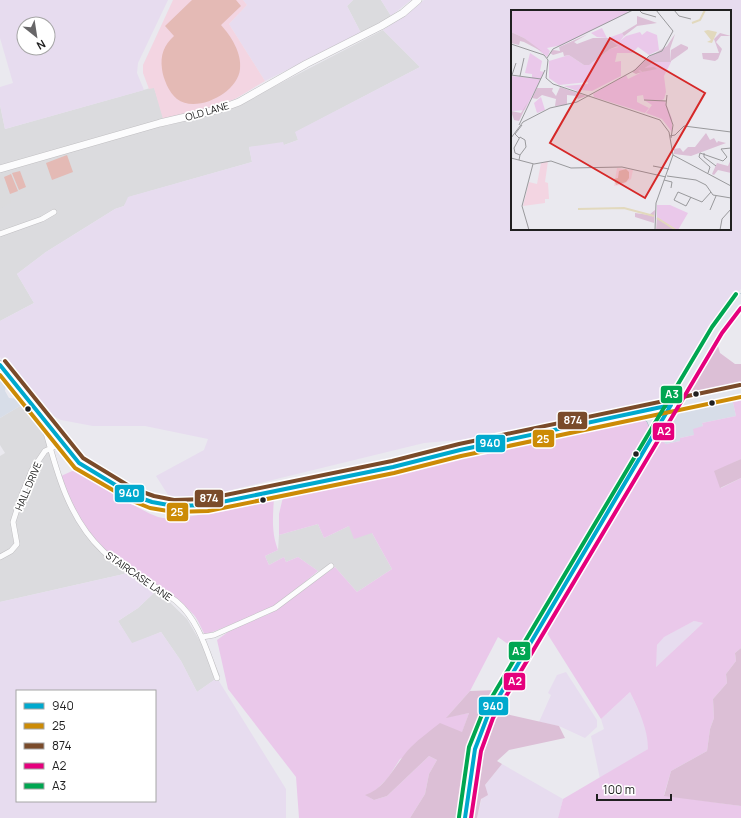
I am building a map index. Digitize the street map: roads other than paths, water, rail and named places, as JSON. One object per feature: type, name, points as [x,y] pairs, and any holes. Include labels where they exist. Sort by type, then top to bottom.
[{"type":"highway","points":[[465,818],[475,748],[488,716],[671,405],[717,330],[741,298]]},
{"type":"highway","points":[[0,365],[79,463],[108,482],[132,495],[152,502],[174,506],[200,506],[393,467],[460,450],[572,428],[642,411],[741,391]]},
{"type":"highway","points":[[642,411],[652,418],[656,431]]},
{"type":"street","name":"OLD LANE","points":[[0,169],[160,123],[220,109],[381,26],[403,13],[418,0]]},
{"type":"street","points":[[0,234],[42,220],[54,212]]},
{"type":"street","name":"STAIRCASE LANE","points":[[45,421],[44,426],[60,483],[78,519],[103,551],[176,602],[189,616],[202,636],[217,678]]},
{"type":"street","name":"HALL DRIVE","points":[[0,557],[10,551],[17,544],[13,522],[21,497],[39,458],[50,448],[62,443]]},
{"type":"street","points":[[202,636],[214,635],[275,608],[331,566]]}]
